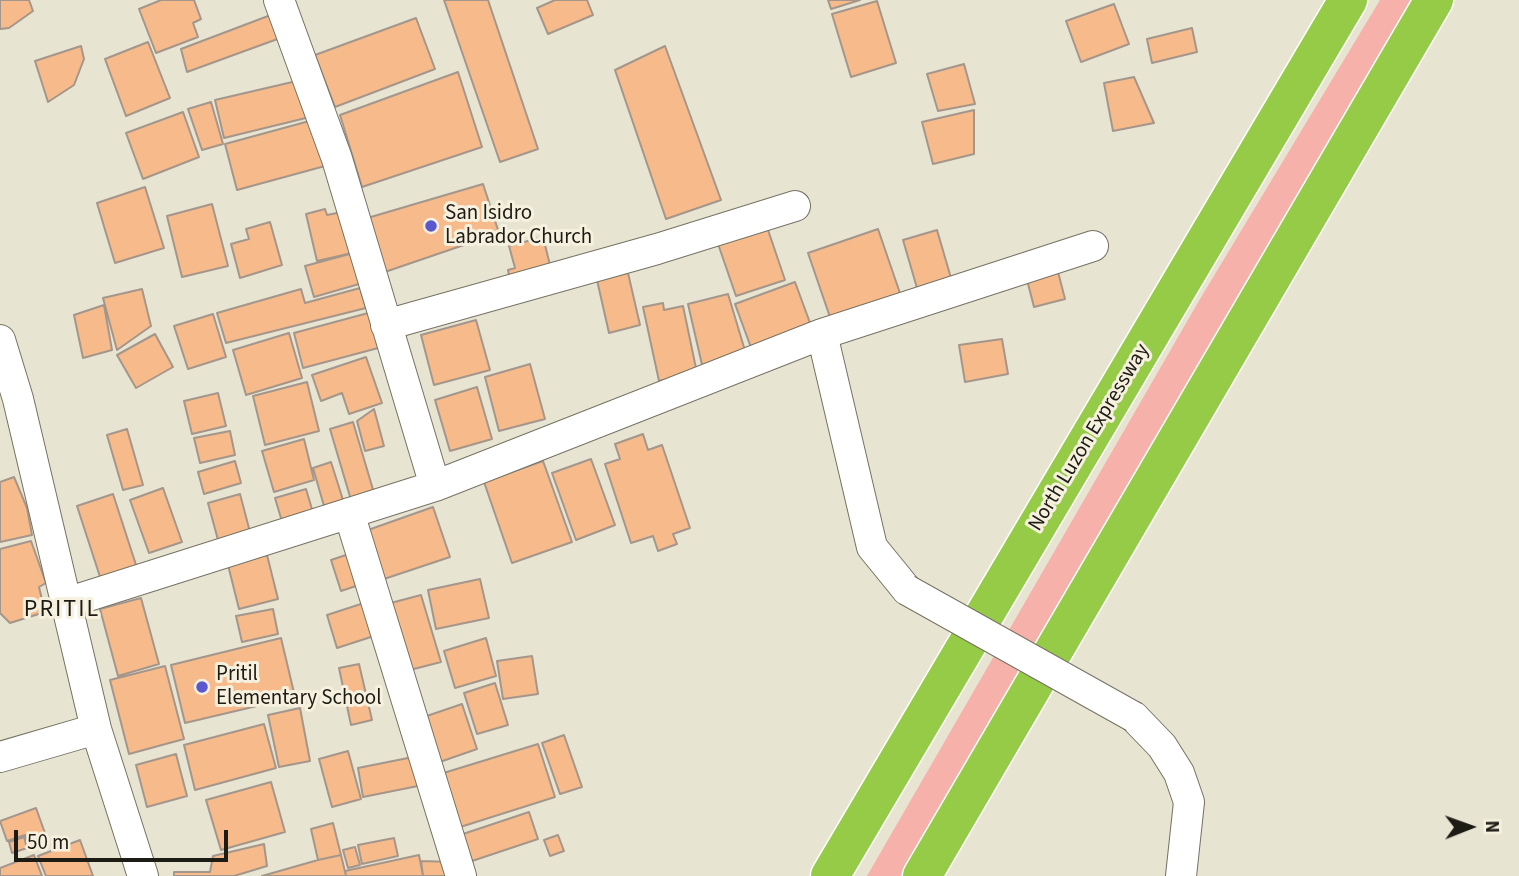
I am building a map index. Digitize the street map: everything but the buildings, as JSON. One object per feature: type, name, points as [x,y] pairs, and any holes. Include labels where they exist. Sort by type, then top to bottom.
[{"type":"highway","name":"North Luzon Expressway","points":[[830,876],[1348,0]]},
{"type":"highway","points":[[922,876],[1434,0]]},
{"type":"street","points":[[279,0],[337,159],[435,485]]},
{"type":"street","points":[[386,325],[657,249],[795,206]]},
{"type":"street","points":[[66,603],[435,485],[822,334],[1093,246]]},
{"type":"street","points":[[822,334],[872,547],[907,590],[1134,717],[1162,746],[1179,773],[1189,802],[1181,876]]},
{"type":"street","points":[[0,340],[9,402],[66,603],[96,729],[143,876]]},
{"type":"street","points":[[349,513],[461,876]]},
{"type":"street","points":[[0,757],[96,729]]},
{"type":"shaded area","points":[[1380,0],[1420,0],[903,876],[867,876],[1200,299]]},
{"type":"place","name":"San Isidro Labrador Church","points":[[431,226]]},
{"type":"place","name":"Pritil Elementary School","points":[[202,687]]},
{"type":"district","name":"PRITIL","points":[[62,611]]}]
